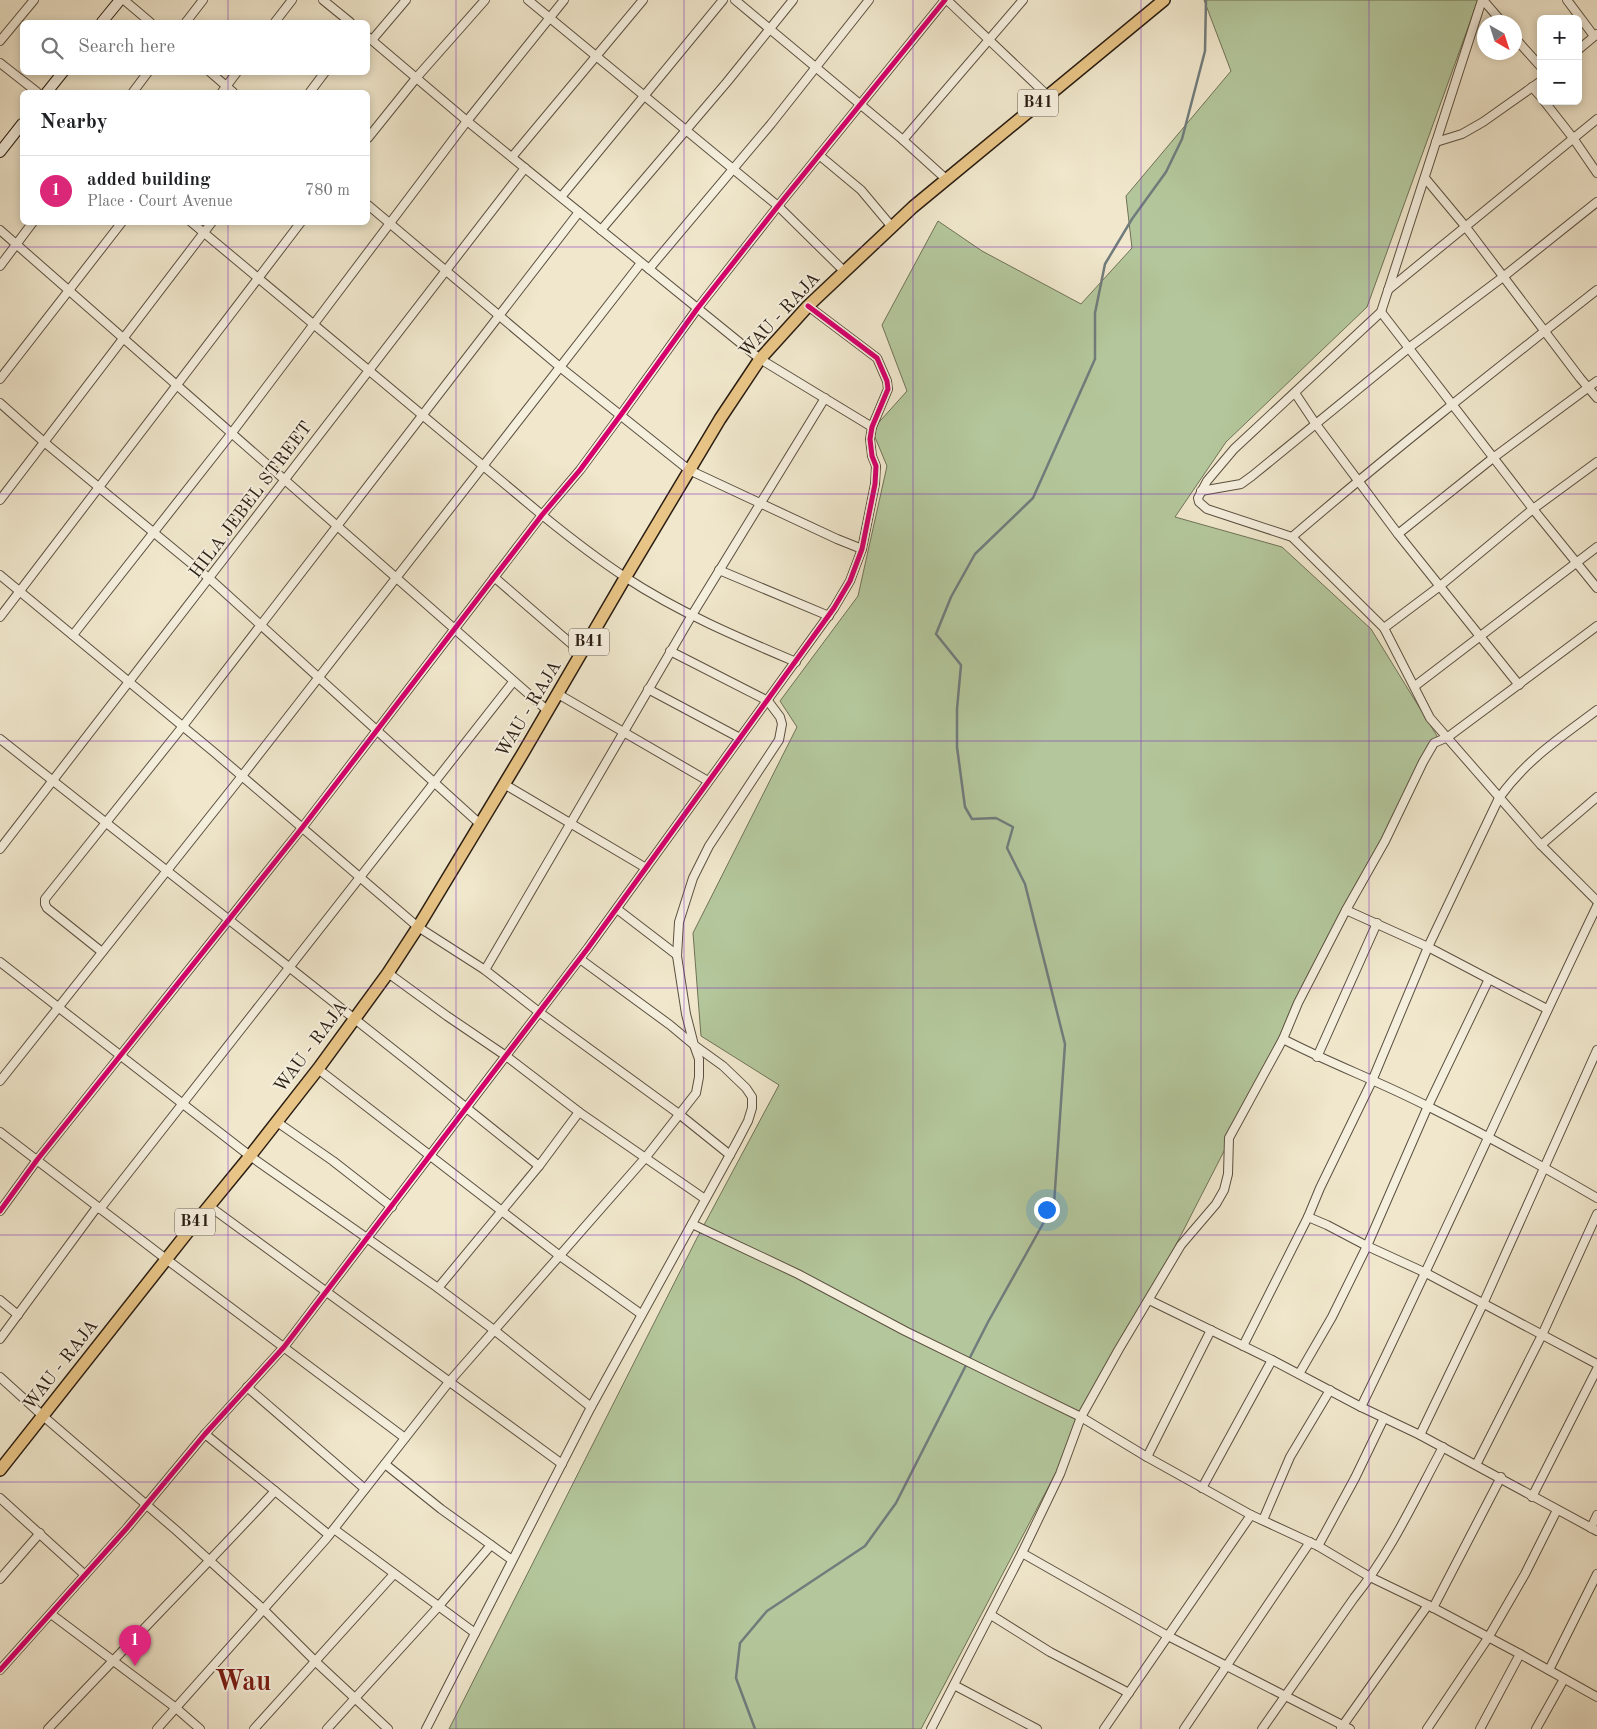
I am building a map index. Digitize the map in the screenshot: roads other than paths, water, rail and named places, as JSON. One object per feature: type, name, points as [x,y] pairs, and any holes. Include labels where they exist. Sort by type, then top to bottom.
[{"type":"main road","name":"WAU - RAJA","points":[[0,1470],[277,1122],[388,973],[418,927],[548,711],[689,470],[760,359],[808,306],[892,227],[946,179],[1158,2]]},
{"type":"street","points":[[0,41],[34,0]]},
{"type":"street","points":[[104,20],[120,0]]},
{"type":"street","points":[[124,0],[148,20]]},
{"type":"street","points":[[188,20],[203,0]]},
{"type":"street","points":[[277,20],[292,0]]},
{"type":"street","points":[[323,0],[348,20]]},
{"type":"street","points":[[332,7],[337,0]]},
{"type":"street","points":[[406,0],[370,38],[467,121],[760,359],[872,427]]},
{"type":"street","points":[[370,136],[417,77],[485,0]]},
{"type":"street","points":[[528,0],[778,206],[844,271]]},
{"type":"street","points":[[72,635],[231,434],[467,121],[548,17],[564,0]]},
{"type":"street","points":[[512,157],[643,0]]},
{"type":"street","points":[[561,197],[723,0]]},
{"type":"street","points":[[735,0],[904,140],[946,179]]},
{"type":"street","points":[[601,230],[793,0]]},
{"type":"street","points":[[649,269],[817,68],[869,0]]},
{"type":"street","points":[[0,1211],[37,1160],[302,828],[542,515],[580,470],[697,309],[819,155],[946,0],[1047,95]]},
{"type":"street","points":[[904,140],[1023,0]]},
{"type":"street","points":[[1496,15],[1482,0],[1381,312],[1234,449],[1207,481],[1200,491],[1198,498],[1199,502],[1207,509],[1292,537],[1384,628],[1430,718],[1541,845],[1597,901]]},
{"type":"street","points":[[1567,0],[1596,35],[1582,47]]},
{"type":"street","points":[[1522,45],[1537,62]]},
{"type":"street","points":[[0,63],[34,90]]},
{"type":"street","points":[[49,90],[61,75]]},
{"type":"street","points":[[134,90],[146,75]]},
{"type":"street","points":[[212,75],[224,90],[235,75]]},
{"type":"street","points":[[312,90],[323,75]]},
{"type":"street","points":[[1436,142],[1462,134],[1483,122],[1537,84]]},
{"type":"street","points":[[1532,87],[1537,93]]},
{"type":"street","points":[[1547,105],[1597,173]]},
{"type":"street","points":[[1388,290],[1597,119]]},
{"type":"street","points":[[0,152],[20,127]]},
{"type":"street","points":[[819,155],[861,190],[892,227]]},
{"type":"street","name":"HILA JEBEL STREET","points":[[0,849],[525,168]]},
{"type":"street","points":[[1425,178],[1465,226],[1597,398]]},
{"type":"street","points":[[1200,491],[1241,484],[1410,347],[1503,277],[1597,202]]},
{"type":"street","points":[[370,207],[498,316],[689,470],[862,549]]},
{"type":"street","points":[[102,952],[47,908],[45,899],[182,726],[579,212]]},
{"type":"street","points":[[0,266],[31,225]]},
{"type":"street","points":[[0,379],[120,225]]},
{"type":"street","points":[[195,225],[542,515],[625,578],[692,615],[796,662]]},
{"type":"street","points":[[0,500],[210,225]]},
{"type":"street","points":[[0,617],[299,225]]},
{"type":"street","points":[[0,230],[395,579],[548,711]]},
{"type":"street","points":[[0,1081],[242,776],[641,262]]},
{"type":"street","points":[[1292,537],[1358,480],[1597,290]]},
{"type":"street","points":[[0,1670],[85,1575],[205,1434],[284,1347],[327,1292],[580,959],[829,616],[850,581],[862,549],[875,484],[876,466],[872,456],[870,439],[872,427],[888,389],[877,358],[808,306]]},
{"type":"street","points":[[1381,312],[1410,347],[1576,564],[1597,588]]},
{"type":"street","points":[[1398,534],[1494,458],[1597,381]]},
{"type":"street","points":[[1296,393],[1315,423],[1398,534],[1519,685]]},
{"type":"street","points":[[485,970],[648,688],[825,398]]},
{"type":"street","points":[[0,403],[44,442],[210,579],[480,824]]},
{"type":"street","points":[[1384,628],[1440,586],[1533,509],[1597,462]]},
{"type":"street","points":[[1415,686],[1597,547]]},
{"type":"street","points":[[719,570],[829,616]]},
{"type":"street","points":[[0,576],[242,776],[418,927],[485,970],[730,1154]]},
{"type":"street","points":[[494,577],[582,654]]},
{"type":"street","points":[[930,1729],[1022,1553],[1060,1474],[1081,1417],[1181,1245],[1216,1204],[1224,1190],[1228,1174],[1229,1138],[1283,1039],[1298,1003],[1346,910],[1385,841],[1434,743],[1448,737],[1597,626]]},
{"type":"street","points":[[157,1729],[331,1532],[449,1382],[646,1157],[696,1093],[699,1077],[698,1059],[686,1014],[677,955],[679,922],[694,878],[705,854],[779,740],[782,724],[780,717],[768,701],[670,651]]},
{"type":"street","points":[[0,1339],[99,1208],[183,1104],[513,682]]},
{"type":"street","points":[[648,688],[740,738]]},
{"type":"street","points":[[558,694],[708,781]]},
{"type":"street","points":[[1243,1346],[1308,1217],[1372,1081],[1428,947],[1499,798],[1531,760],[1597,710]]},
{"type":"street","points":[[0,739],[539,1166]]},
{"type":"street","points":[[504,784],[646,868]]},
{"type":"street","points":[[1541,845],[1597,798]]},
{"type":"street","points":[[1361,1407],[1426,1273],[1487,1137],[1597,906]]},
{"type":"street","points":[[617,908],[677,955]]},
{"type":"street","points":[[1346,910],[1428,947],[1547,1009]]},
{"type":"street","points":[[1317,1057],[1377,923]]},
{"type":"street","points":[[426,1729],[590,1408],[748,1121],[752,1108],[752,1096],[723,1066],[580,959]]},
{"type":"street","points":[[0,962],[250,1156],[438,1288],[494,1330],[590,1408]]},
{"type":"street","points":[[388,973],[506,1056],[579,1112],[705,1199]]},
{"type":"street","points":[[1299,1374],[1332,1317],[1367,1246],[1428,1106],[1489,978]]},
{"type":"street","points":[[1283,1039],[1317,1057],[1428,1106],[1597,1198]]},
{"type":"street","points":[[1420,1435],[1483,1304],[1597,1050]]},
{"type":"street","points":[[318,1069],[560,1256],[641,1314]]},
{"type":"street","points":[[438,1288],[539,1166],[579,1112]]},
{"type":"street","points":[[277,1122],[333,1161],[392,1207]]},
{"type":"street","points":[[0,1132],[166,1260],[405,1438]]},
{"type":"street","points":[[209,1206],[562,1464]]},
{"type":"street","points":[[1476,1465],[1542,1335],[1597,1214]]},
{"type":"street","points":[[1308,1217],[1426,1273],[1597,1364]]},
{"type":"street","points":[[692,1224],[798,1274],[964,1361],[1081,1417],[1147,1458],[1251,1516],[1318,1546],[1370,1577],[1430,1606],[1597,1697]]},
{"type":"street","points":[[0,1300],[18,1315]]},
{"type":"street","points":[[1149,1300],[1420,1435],[1594,1530],[1597,1515]]},
{"type":"street","points":[[1147,1458],[1211,1330]]},
{"type":"street","points":[[1202,1488],[1272,1360]]},
{"type":"street","points":[[1532,1497],[1597,1370]]},
{"type":"street","points":[[0,1377],[263,1609],[316,1662],[388,1729]]},
{"type":"street","points":[[247,1387],[365,1489]]},
{"type":"street","points":[[1263,1520],[1290,1457],[1330,1390]]},
{"type":"street","points":[[1318,1546],[1355,1478],[1384,1418]]},
{"type":"street","points":[[205,1434],[275,1491],[475,1633]]},
{"type":"street","points":[[1262,1729],[1391,1545],[1443,1447]]},
{"type":"street","points":[[385,1464],[441,1509],[512,1560]]},
{"type":"street","points":[[1022,1553],[1168,1636],[1345,1728],[1430,1606],[1500,1478]]},
{"type":"street","points":[[48,1729],[275,1491]]},
{"type":"street","points":[[0,1498],[85,1575]]},
{"type":"street","points":[[1426,1729],[1488,1638],[1525,1574],[1557,1510]]},
{"type":"street","points":[[1104,1729],[1251,1516]]},
{"type":"street","points":[[0,1579],[40,1533]]},
{"type":"street","points":[[1184,1729],[1310,1542]]},
{"type":"street","points":[[327,1729],[438,1607],[491,1545]]},
{"type":"street","points":[[254,1729],[394,1574]]},
{"type":"street","points":[[1548,1670],[1597,1574]]},
{"type":"street","points":[[51,1614],[176,1708],[200,1729]]},
{"type":"street","points":[[991,1615],[1050,1652],[1129,1693]]},
{"type":"street","points":[[1480,1729],[1520,1654]]},
{"type":"street","points":[[1536,1729],[1564,1679]]},
{"type":"street","points":[[954,1684],[1023,1726],[1037,1729]]},
{"type":"waterway","points":[[755,1729],[736,1678],[740,1643],[767,1611],[865,1546],[896,1503],[988,1322],[1054,1204],[1065,1044],[1025,884],[1007,848],[1013,827],[996,818],[972,819],[965,807],[957,747],[957,709],[961,665],[936,634],[951,597],[975,554],[1033,498],[1095,359],[1095,313],[1105,264],[1132,219],[1166,172],[1182,139],[1205,51],[1206,0]]},
{"type":"place","name":"added building","points":[[135,1666]]},
{"type":"district","name":"Wau","points":[[243,1683]]}]
